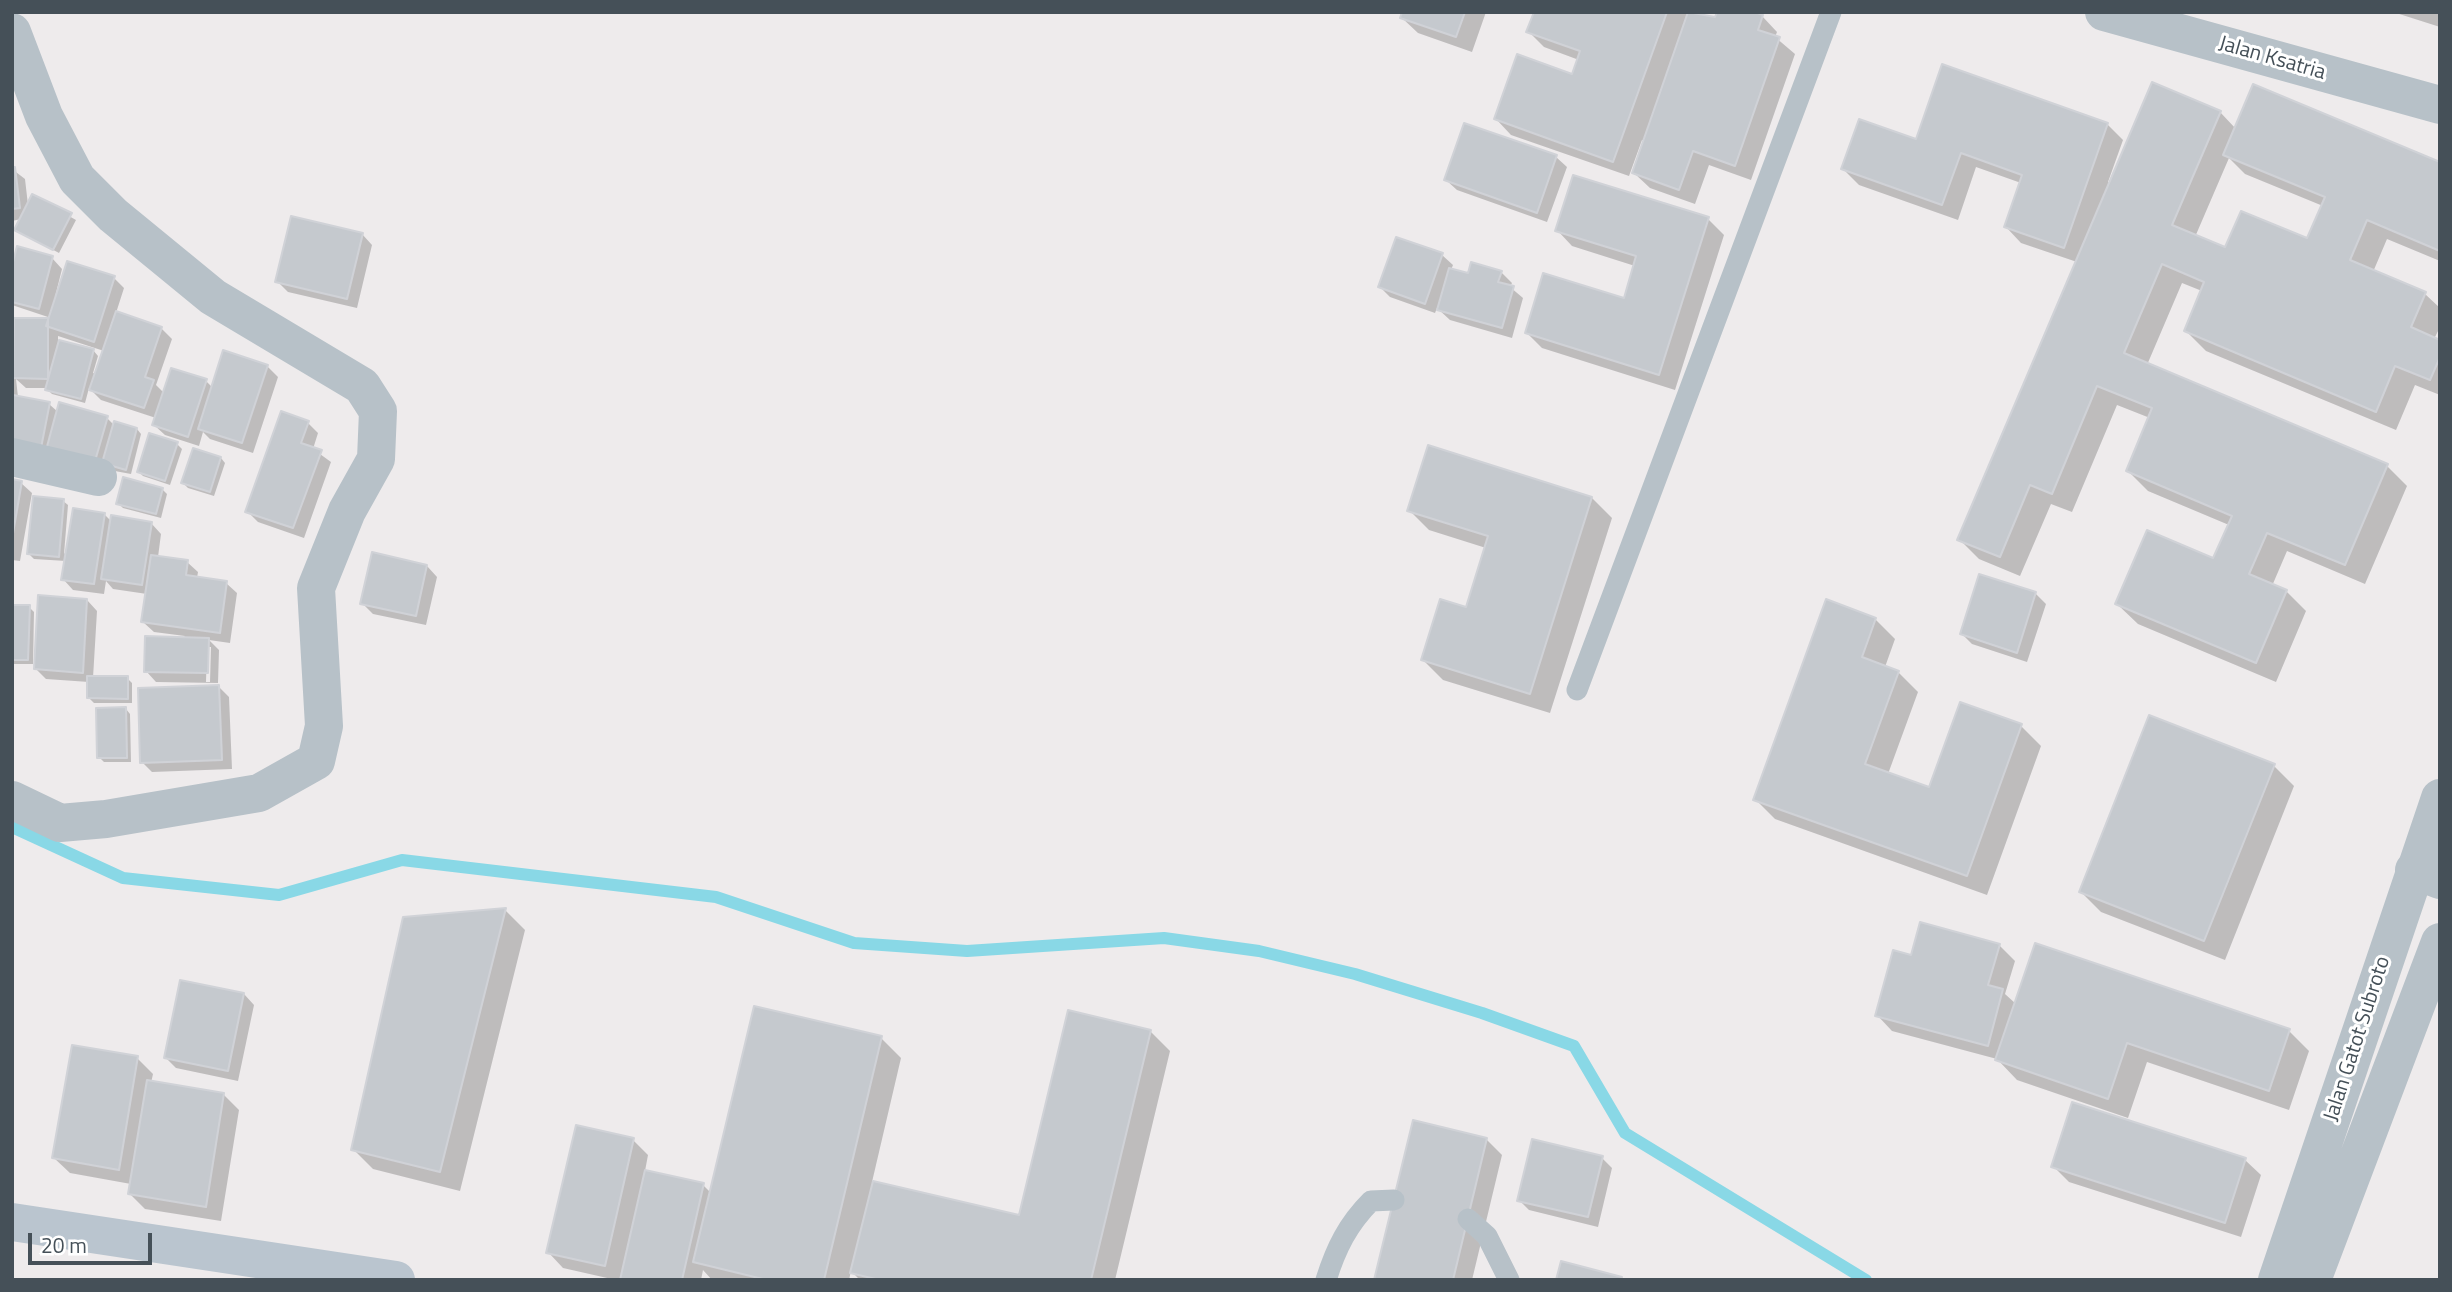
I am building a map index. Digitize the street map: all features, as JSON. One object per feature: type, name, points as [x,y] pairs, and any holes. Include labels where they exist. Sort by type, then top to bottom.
[{"type":"main road","points":[[12,1222],[396,1280]]},
{"type":"street","points":[[12,800],[60,822],[106,818],[259,793],[316,761],[324,726],[316,588],[347,511],[376,459],[378,420],[378,411],[362,386],[213,298],[113,215],[77,179],[44,116],[15,41],[31,12]]},
{"type":"street","name":"Jalan Ksatria","points":[[2104,12],[2440,106]]},
{"type":"street","points":[[12,457],[98,477]]},
{"type":"street","name":"Jalan Gatot Subroto","points":[[2277,1280],[2427,875],[2440,798]]},
{"type":"street","name":"Jalan Gatot Subroto","points":[[2312,1280],[2440,942]]},
{"type":"lane","points":[[1577,690],[1831,12]]},
{"type":"lane","points":[[1326,1280],[1335,1251],[1352,1220],[1371,1201],[1394,1200]]},
{"type":"lane","points":[[1468,1219],[1487,1236],[1509,1280]]},
{"type":"building","points":[[1402,12],[1465,12],[1456,37],[1400,18]]},
{"type":"building","points":[[1534,12],[1667,12],[1613,162],[1494,119],[1517,54],[1572,74],[1580,51],[1526,32]]},
{"type":"building","points":[[1688,12],[1715,17],[1717,12],[1755,12],[1763,15],[1758,30],[1780,37],[1735,166],[1693,151],[1679,190],[1632,173]]},
{"type":"building","points":[[1942,64],[2108,123],[2064,248],[2004,227],[2022,175],[1961,153],[1942,205],[1841,169],[1859,119],[1916,139]]},
{"type":"building","points":[[2152,82],[2221,111],[2172,225],[2225,247],[2241,211],[2307,238],[2325,197],[2223,155],[2253,84],[2440,162],[2440,251],[2367,220],[2350,260],[2426,292],[2411,327],[2440,340],[2440,357],[2430,380],[2395,366],[2376,412],[2184,331],[2204,282],[2162,264],[2124,353],[2388,464],[2345,565],[2267,533],[2249,574],[2287,590],[2256,663],[2115,604],[2147,530],[2213,558],[2232,516],[2126,471],[2152,408],[2097,386],[2052,494],[2030,485],[2000,557],[1957,540]]},
{"type":"building","points":[[1464,123],[1557,155],[1537,213],[1444,180]]},
{"type":"building","points":[[12,167],[15,167],[20,208],[12,209]]},
{"type":"building","points":[[1573,175],[1709,217],[1659,375],[1525,333],[1543,273],[1624,298],[1636,256],[1555,231]]},
{"type":"building","points":[[32,194],[72,213],[53,250],[14,230]]},
{"type":"building","points":[[291,216],[363,233],[347,299],[275,282]]},
{"type":"building","points":[[1396,237],[1443,253],[1425,304],[1378,287]]},
{"type":"building","points":[[17,246],[53,256],[39,309],[12,302],[12,266]]},
{"type":"building","points":[[67,261],[115,276],[94,342],[46,326]]},
{"type":"building","points":[[1471,262],[1502,271],[1498,282],[1514,286],[1502,328],[1437,310],[1449,268],[1468,273]]},
{"type":"building","points":[[116,311],[162,327],[145,377],[154,380],[144,408],[89,390]]},
{"type":"building","points":[[14,318],[48,318],[48,379],[13,378]]},
{"type":"building","points":[[59,340],[94,349],[81,399],[45,390]]},
{"type":"building","points":[[223,350],[268,365],[242,443],[198,429]]},
{"type":"building","points":[[171,368],[207,379],[188,437],[152,425]]},
{"type":"building","points":[[13,395],[50,402],[40,453],[12,447]]},
{"type":"building","points":[[59,402],[108,416],[93,468],[45,454]]},
{"type":"building","points":[[281,411],[309,421],[301,443],[322,450],[293,528],[245,512]]},
{"type":"building","points":[[114,421],[137,428],[126,470],[102,463]]},
{"type":"building","points":[[149,433],[178,442],[165,481],[137,472]]},
{"type":"building","points":[[1428,445],[1592,497],[1530,694],[1421,660],[1440,599],[1466,607],[1488,536],[1407,511]]},
{"type":"building","points":[[193,448],[221,457],[210,492],[181,483]]},
{"type":"building","points":[[123,477],[163,488],[156,514],[116,504]]},
{"type":"building","points":[[12,479],[22,481],[12,539]]},
{"type":"building","points":[[33,496],[64,499],[59,557],[27,554]]},
{"type":"building","points":[[73,508],[105,513],[94,584],[61,580]]},
{"type":"building","points":[[111,515],[152,522],[142,585],[101,579]]},
{"type":"building","points":[[372,552],[427,565],[416,616],[360,604]]},
{"type":"building","points":[[151,555],[188,560],[186,575],[227,581],[220,633],[141,622]]},
{"type":"building","points":[[1979,574],[2036,592],[2017,653],[1960,634]]},
{"type":"building","points":[[38,595],[87,599],[83,673],[34,669]]},
{"type":"building","points":[[1826,599],[1876,618],[1862,657],[1899,671],[1865,764],[1929,787],[1960,702],[2022,724],[1967,876],[1753,800]]},
{"type":"building","points":[[12,605],[30,605],[28,660],[12,660]]},
{"type":"building","points":[[145,636],[209,638],[208,673],[144,672]]},
{"type":"building","points":[[87,676],[128,676],[128,699],[87,698]]},
{"type":"building","points":[[219,685],[222,760],[140,763],[138,688]]},
{"type":"building","points":[[126,707],[127,758],[97,758],[96,708]]},
{"type":"building","points":[[2149,715],[2275,764],[2204,941],[2079,892]]},
{"type":"building","points":[[506,908],[440,1172],[351,1150],[403,917]]},
{"type":"building","points":[[1920,922],[2000,944],[1988,985],[2003,989],[1988,1046],[1875,1016],[1893,950],[1911,955]]},
{"type":"building","points":[[2035,943],[2290,1029],[2269,1091],[2127,1043],[2108,1099],[1995,1060]]},
{"type":"building","points":[[180,980],[244,993],[228,1071],[164,1058]]},
{"type":"building","points":[[754,1006],[882,1036],[824,1280],[767,1280],[693,1262]]},
{"type":"building","points":[[1068,1010],[1151,1030],[1091,1280],[880,1280],[850,1273],[873,1181],[1019,1215]]},
{"type":"building","points":[[72,1045],[138,1056],[119,1170],[52,1158]]},
{"type":"building","points":[[147,1080],[224,1093],[206,1207],[128,1194]]},
{"type":"building","points":[[2072,1102],[2246,1158],[2225,1223],[2051,1167]]},
{"type":"building","points":[[1413,1120],[1487,1138],[1453,1280],[1374,1280]]},
{"type":"building","points":[[576,1125],[634,1138],[605,1266],[546,1253]]},
{"type":"building","points":[[1532,1139],[1603,1156],[1588,1217],[1517,1201]]},
{"type":"building","points":[[645,1170],[704,1183],[682,1280],[620,1280]]},
{"type":"building","points":[[1561,1261],[1622,1277],[1621,1280],[1556,1280]]},
{"type":"waterway","points":[[12,827],[123,878],[279,895],[402,860],[716,897],[854,943],[967,951],[1164,938],[1259,951],[1355,974],[1482,1013],[1574,1046],[1625,1133],[1866,1280]]}]
